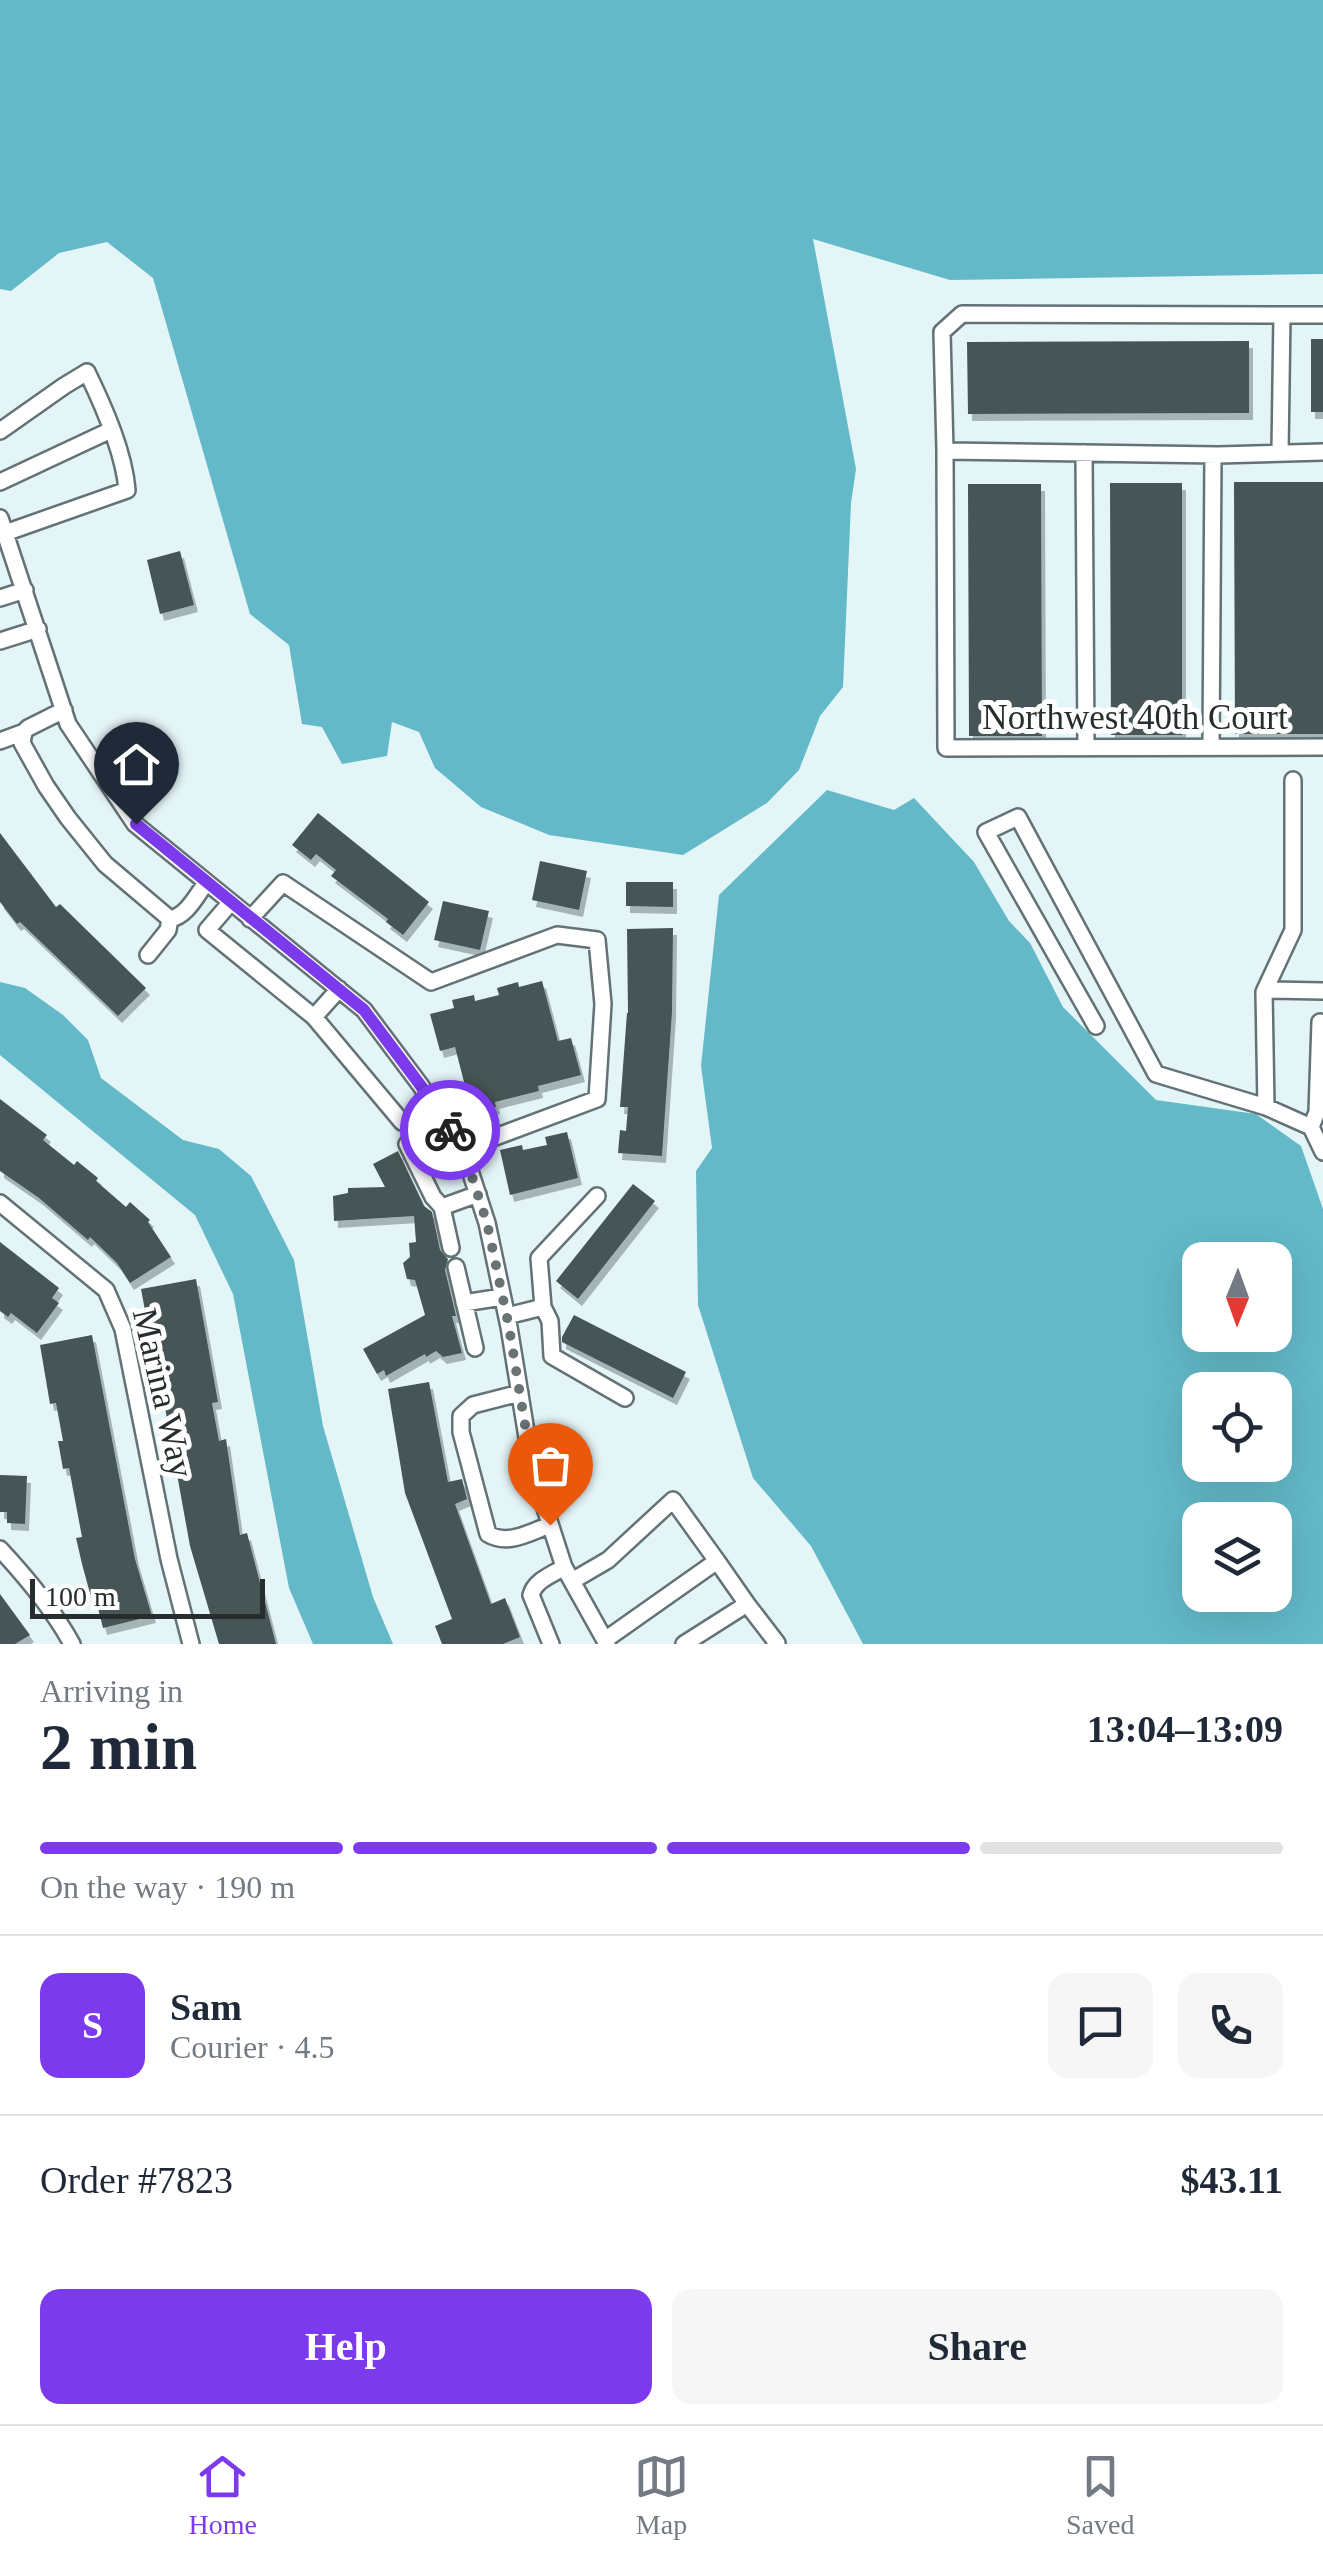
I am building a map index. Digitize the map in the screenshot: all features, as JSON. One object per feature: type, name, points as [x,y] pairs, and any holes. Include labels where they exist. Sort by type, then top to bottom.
[{"type":"street","points":[[1323,315],[962,314],[942,332],[945,451],[1213,455],[1323,452]]},
{"type":"street","points":[[1280,452],[1282,315]]},
{"type":"street","points":[[0,432],[88,372],[111,430],[128,490],[4,536],[68,724],[136,824],[364,1010],[463,1149],[487,1223],[532,1468],[568,1574],[606,1642],[717,1562]]},
{"type":"street","points":[[0,482],[111,430]]},
{"type":"street","name":"Northwest 40th Court","points":[[945,451],[946,748],[1323,747]]},
{"type":"street","points":[[1084,453],[1086,747]]},
{"type":"street","points":[[1211,747],[1213,455]]},
{"type":"street","points":[[0,598],[24,590]]},
{"type":"street","points":[[0,641],[38,630]]},
{"type":"street","points":[[0,741],[64,710]]},
{"type":"street","points":[[24,732],[22,743],[68,818],[105,864],[170,919],[184,913],[206,883]]},
{"type":"street","points":[[1266,1107],[1266,990],[1293,930],[1293,780]]},
{"type":"street","points":[[1096,1026],[986,832],[1018,817],[1156,1074],[1266,1107],[1311,1127],[1323,1152]]},
{"type":"street","points":[[250,919],[283,882],[431,982],[557,936],[597,940],[603,1004],[597,1099],[463,1149]]},
{"type":"street","points":[[231,902],[207,930],[314,1017],[402,1122],[420,1121],[437,1110]]},
{"type":"street","points":[[148,954],[168,930],[170,919]]},
{"type":"street","points":[[314,1017],[339,990]]},
{"type":"street","points":[[1266,990],[1323,992]]},
{"type":"street","points":[[1311,1127],[1320,1102],[1320,1022]]},
{"type":"street","points":[[407,1144],[433,1197],[442,1207],[451,1248]]},
{"type":"street","points":[[442,1207],[478,1194]]},
{"type":"street","points":[[597,1196],[538,1258],[543,1307],[550,1321],[552,1356],[625,1398]]},
{"type":"street","name":"Marina Way","points":[[0,1203],[106,1290],[123,1330],[169,1558],[191,1644]]},
{"type":"street","points":[[456,1267],[475,1348]]},
{"type":"street","points":[[464,1303],[502,1297]]},
{"type":"street","points":[[506,1316],[543,1307]]},
{"type":"street","points":[[520,1393],[473,1405],[461,1416],[461,1432],[488,1534],[508,1540],[550,1525]]},
{"type":"street","points":[[551,1644],[531,1595],[538,1582],[608,1560],[673,1500],[775,1644]]},
{"type":"street","points":[[0,1549],[60,1622],[72,1644]]},
{"type":"street","points":[[684,1644],[746,1604]]},
{"type":"water","points":[[0,0],[1323,0],[1323,274],[950,280],[813,239],[856,469],[843,687],[820,716],[799,770],[767,803],[683,855],[549,835],[481,807],[435,768],[419,732],[392,722],[387,756],[342,764],[322,727],[302,724],[289,645],[250,614],[153,278],[107,242],[59,253],[11,291],[0,289]]},
{"type":"water","points":[[827,790],[894,810],[914,798],[974,862],[1009,921],[1030,943],[1063,1007],[1156,1100],[1256,1114],[1301,1146],[1323,1209],[1323,1644],[863,1644],[811,1546],[753,1478],[698,1305],[696,1171],[712,1148],[701,1066],[719,895]]},
{"type":"water","points":[[0,982],[25,988],[63,1015],[88,1040],[101,1078],[183,1140],[219,1149],[251,1176],[294,1260],[323,1426],[373,1597],[393,1644],[313,1644],[289,1588],[233,1294],[195,1215],[0,1055]]},
{"type":"building","points":[[1311,339],[1323,339],[1323,412],[1311,412]]},
{"type":"building","points":[[1249,341],[1249,413],[968,414],[967,342]]},
{"type":"building","points":[[1234,482],[1323,482],[1323,734],[1235,734]]},
{"type":"building","points":[[1110,483],[1182,483],[1182,735],[1111,735]]},
{"type":"building","points":[[968,484],[1041,484],[1042,736],[969,736]]},
{"type":"building","points":[[180,551],[194,605],[160,614],[147,560]]},
{"type":"building","points":[[318,813],[429,902],[403,935],[331,876],[336,870],[316,854],[311,860],[292,845]]},
{"type":"building","points":[[0,833],[56,907],[60,904],[146,988],[118,1016],[20,922],[17,924],[0,902]]},
{"type":"building","points":[[540,861],[587,871],[579,910],[532,900]]},
{"type":"building","points":[[626,882],[673,882],[673,907],[626,906]]},
{"type":"building","points":[[443,901],[489,911],[480,950],[434,940]]},
{"type":"building","points":[[673,928],[672,1012],[662,1156],[618,1153],[620,1130],[626,1131],[628,1107],[620,1107],[628,1013],[627,929]]},
{"type":"building","points":[[542,981],[558,1041],[571,1038],[581,1075],[538,1086],[539,1091],[495,1102],[496,1107],[472,1113],[455,1047],[440,1051],[430,1014],[454,1008],[452,1000],[474,995],[475,1001],[499,995],[497,988]]},
{"type":"building","points":[[0,1099],[47,1135],[43,1140],[74,1165],[77,1161],[98,1178],[96,1181],[126,1207],[130,1202],[150,1220],[171,1257],[130,1283],[117,1263],[90,1237],[88,1240],[0,1171]]},
{"type":"building","points":[[567,1132],[578,1178],[510,1195],[500,1150],[547,1145],[545,1137]]},
{"type":"building","points":[[398,1151],[424,1206],[432,1212],[440,1250],[448,1259],[445,1270],[462,1353],[443,1357],[436,1351],[426,1357],[425,1354],[386,1376],[384,1370],[377,1374],[363,1349],[425,1315],[415,1280],[407,1279],[403,1263],[410,1257],[409,1243],[416,1242],[414,1216],[334,1221],[333,1196],[348,1193],[348,1188],[385,1187],[373,1164]]},
{"type":"building","points":[[633,1184],[655,1201],[578,1299],[556,1281]]},
{"type":"building","points":[[0,1242],[59,1288],[52,1298],[59,1303],[37,1333],[11,1313],[8,1317],[0,1311]]},
{"type":"building","points":[[196,1279],[218,1402],[212,1403],[219,1441],[226,1439],[240,1535],[247,1533],[276,1644],[219,1644],[190,1546],[152,1354],[156,1353],[150,1315],[146,1316],[141,1289]]},
{"type":"building","points":[[574,1315],[686,1372],[673,1398],[562,1342]]},
{"type":"building","points":[[92,1335],[135,1559],[152,1616],[103,1628],[76,1538],[82,1537],[69,1468],[63,1469],[56,1403],[50,1404],[40,1345]]},
{"type":"building","points":[[429,1382],[448,1482],[462,1479],[467,1499],[455,1504],[491,1604],[505,1598],[520,1637],[503,1644],[442,1644],[435,1626],[452,1619],[405,1493],[388,1389]]},
{"type":"building","points":[[0,1475],[27,1476],[25,1524],[7,1523],[7,1512],[0,1512]]},
{"type":"building","points":[[0,1594],[30,1635],[15,1644],[0,1644]]},
{"type":"way so far","points":[[450,1130],[463,1149],[487,1223],[532,1468],[550,1525]]},
{"type":"route","points":[[136,824],[364,1010],[450,1130]]}]
